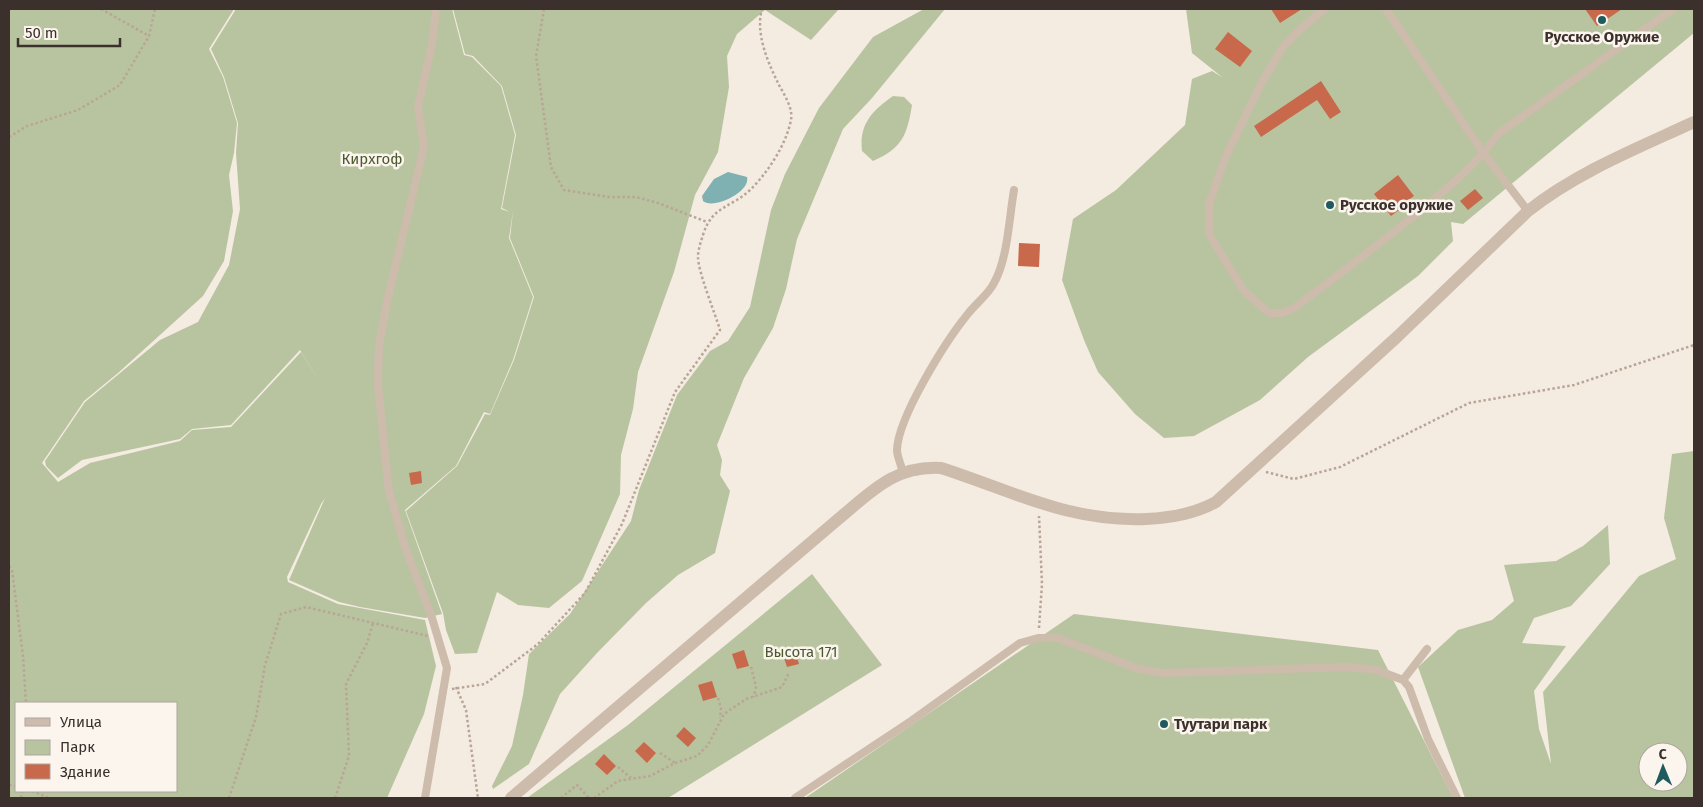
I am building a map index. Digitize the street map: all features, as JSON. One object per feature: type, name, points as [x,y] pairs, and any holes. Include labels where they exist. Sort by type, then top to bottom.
[{"type":"street","points":[[511,798],[836,521],[882,483],[902,472],[923,467],[941,468],[1074,514],[1116,520],[1163,519],[1189,514],[1216,502],[1398,336],[1528,211],[1544,198],[1601,166],[1694,122]]},
{"type":"lane","points":[[425,798],[447,668],[405,547],[389,492],[378,386],[379,345],[388,297],[424,147],[418,107],[432,44],[436,9]]},
{"type":"lane","points":[[1324,9],[1304,25],[1283,47],[1261,84],[1226,156],[1209,204],[1209,234],[1244,291],[1269,313],[1282,313],[1294,308],[1445,192],[1484,154],[1498,134],[1673,9]]},
{"type":"lane","points":[[1386,9],[1484,154],[1528,211]]},
{"type":"lane","points":[[902,472],[897,450],[902,430],[915,398],[941,351],[966,316],[994,283],[1004,250],[1014,190]]},
{"type":"lane","points":[[795,798],[911,721],[1020,643],[1038,638],[1058,638],[1136,668],[1162,674],[1348,667],[1377,670],[1403,680],[1409,687],[1428,739],[1457,798]]},
{"type":"lane","points":[[1403,680],[1427,649]]},
{"type":"path","points":[[101,9],[149,36]]},
{"type":"path","points":[[9,137],[27,126],[78,110],[120,85],[149,36],[155,9]]},
{"type":"path","points":[[544,9],[536,56],[551,167],[564,190],[609,197],[636,197],[658,203],[707,222]]},
{"type":"path","points":[[444,690],[485,684],[538,644],[585,593],[622,524],[675,392],[720,330],[698,258],[707,222],[715,212],[750,191],[761,178],[775,158],[791,120],[791,110],[773,72],[758,22],[762,9]]},
{"type":"path","points":[[1252,469],[1294,479],[1340,467],[1469,403],[1574,385],[1694,345]]},
{"type":"path","points":[[1038,502],[1042,584],[1038,638]]},
{"type":"path","points":[[9,566],[12,570],[23,656],[26,702]]},
{"type":"path","points":[[229,798],[256,717],[265,665],[281,614],[306,607],[438,639]]},
{"type":"path","points":[[335,798],[349,756],[346,684],[367,644],[373,623]]},
{"type":"path","points":[[751,667],[756,686],[754,696]]},
{"type":"path","points":[[447,668],[466,710],[478,798]]},
{"type":"path","points":[[719,719],[734,705],[782,687],[789,673]]},
{"type":"path","points":[[594,798],[618,781],[650,776],[675,763],[697,756],[704,751],[719,719],[721,708],[718,698]]},
{"type":"path","points":[[660,754],[675,763]]},
{"type":"path","points":[[618,767],[631,778]]},
{"type":"path","points":[[561,798],[577,785],[589,798]]},
{"type":"path","points":[[34,792],[49,798]]},
{"type":"green space","name":"Кирхгоф","points":[[9,9],[234,9],[209,49],[223,77],[237,123],[234,153],[229,175],[233,211],[224,261],[203,296],[84,401],[42,463],[58,482],[90,463],[180,441],[192,430],[231,427],[301,352],[323,387],[300,350],[231,425],[192,429],[180,439],[82,460],[58,478],[46,466],[45,461],[85,402],[160,340],[198,322],[229,265],[240,209],[236,153],[238,123],[224,77],[211,49],[236,9],[452,9],[464,55],[472,57],[501,86],[515,135],[501,209],[510,212],[502,208],[516,135],[502,86],[473,56],[465,54],[453,9],[839,9],[811,40],[765,10],[737,34],[727,56],[729,87],[718,152],[695,195],[674,272],[638,372],[633,409],[621,455],[620,494],[582,581],[549,608],[518,605],[497,592],[477,653],[455,654],[446,630],[443,613],[406,511],[457,466],[485,414],[490,415],[514,360],[534,297],[510,238],[513,211],[509,238],[533,297],[513,360],[490,414],[484,412],[456,466],[405,510],[442,614],[425,618],[360,607],[339,602],[289,580],[325,498],[321,504],[287,577],[288,582],[338,604],[425,620],[436,666],[424,714],[387,798],[9,798]]},
{"type":"green space","points":[[924,9],[945,9],[872,98],[843,129],[797,239],[786,289],[773,328],[744,378],[717,445],[722,460],[720,475],[730,491],[715,553],[678,575],[646,603],[597,653],[560,694],[529,764],[493,789],[492,786],[512,746],[523,695],[529,654],[570,614],[631,521],[639,490],[677,395],[710,351],[728,341],[750,307],[771,210],[785,174],[819,108],[873,37]]},
{"type":"green space","name":"Русское оружие","points":[[1186,9],[1694,9],[1694,33],[1463,224],[1451,222],[1453,241],[1418,276],[1308,357],[1260,400],[1194,436],[1164,438],[1135,414],[1098,372],[1062,280],[1073,219],[1116,190],[1185,125],[1192,79],[1212,71],[1222,77],[1192,53]]},
{"type":"green space","points":[[893,96],[904,97],[912,105],[908,125],[902,140],[897,146],[873,161],[862,151],[865,126],[873,113]]},
{"type":"green space","points":[[1694,451],[1694,798],[1465,798],[1418,667],[1458,630],[1492,620],[1514,601],[1504,565],[1556,561],[1583,546],[1608,525],[1610,564],[1571,606],[1534,618],[1522,643],[1566,646],[1534,691],[1539,729],[1551,764],[1543,692],[1639,576],[1676,559],[1664,518],[1672,454]]},
{"type":"green space","name":"Высота 171","points":[[812,574],[882,665],[668,798],[527,798],[628,725]]},
{"type":"green space","name":"Туутари парк","points":[[1074,614],[1378,650],[1453,798],[805,798]]},
{"type":"water","points":[[728,172],[747,177],[747,183],[737,194],[730,198],[715,203],[703,201],[702,196],[714,179]]},
{"type":"building","points":[[1271,9],[1302,9],[1280,23]]},
{"type":"building","name":"Русское Оружие","points":[[1585,9],[1622,9],[1597,26]]},
{"type":"building","points":[[1228,32],[1252,51],[1240,67],[1215,49]]},
{"type":"building","points":[[1321,81],[1341,112],[1330,119],[1317,100],[1261,137],[1254,126]]},
{"type":"building","points":[[1398,175],[1414,196],[1404,203],[1406,205],[1391,216],[1374,194]]},
{"type":"building","points":[[1475,189],[1483,198],[1468,210],[1460,201]]},
{"type":"building","points":[[1019,243],[1040,244],[1039,267],[1018,266]]},
{"type":"building","points":[[421,471],[422,483],[411,485],[409,473]]},
{"type":"building","points":[[794,648],[799,664],[787,667],[782,652]]},
{"type":"building","points":[[744,650],[749,666],[737,669],[732,654]]},
{"type":"building","points":[[712,681],[717,697],[703,701],[698,685]]},
{"type":"building","points":[[684,727],[696,738],[688,747],[676,736]]},
{"type":"building","points":[[644,742],[656,753],[647,763],[635,751]]},
{"type":"building","points":[[604,754],[616,766],[607,775],[595,764]]},
{"type":"place","name":"Русское Оружие","points":[[1602,20]]},
{"type":"place","name":"Русское оружие","points":[[1330,205]]},
{"type":"place","name":"Туутари парк","points":[[1164,724]]}]
